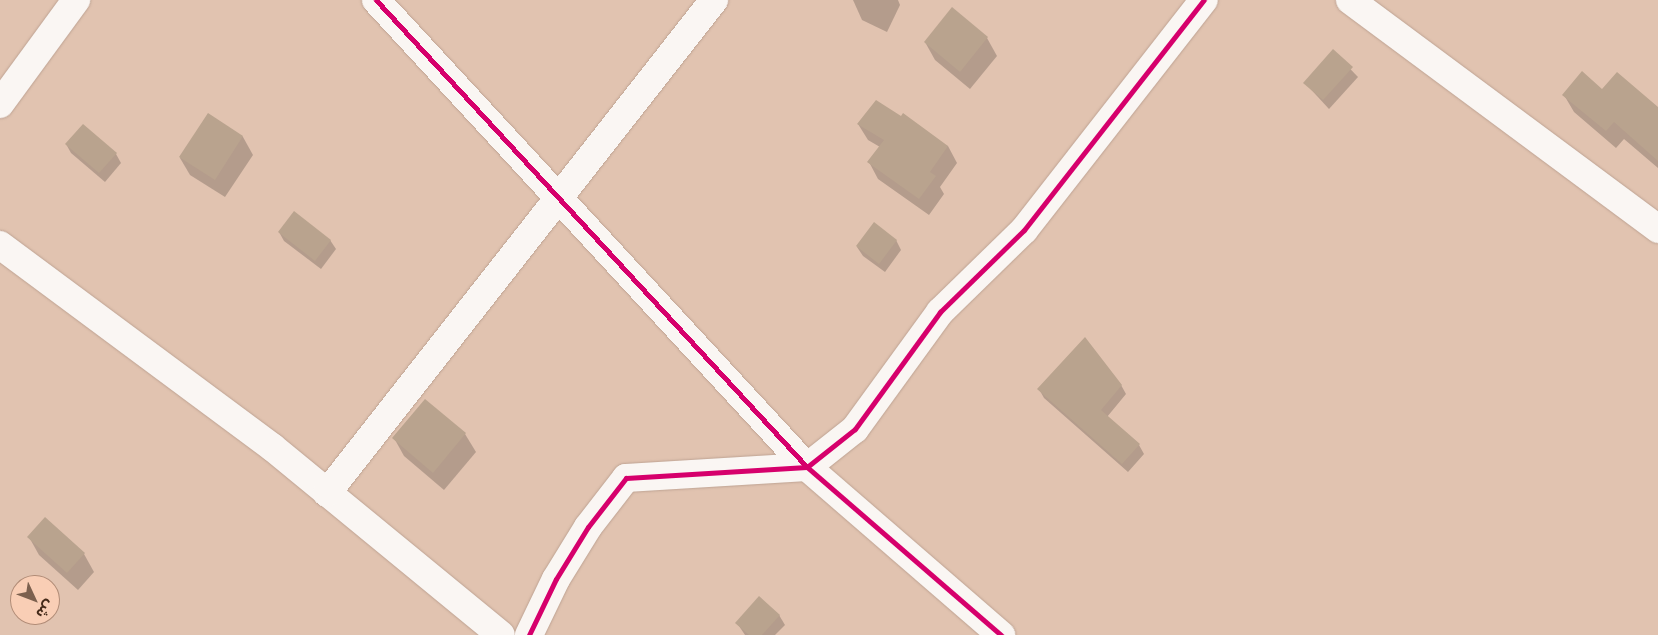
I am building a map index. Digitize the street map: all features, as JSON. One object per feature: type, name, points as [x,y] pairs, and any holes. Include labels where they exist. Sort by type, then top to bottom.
[{"type":"street","points":[[0,104],[76,0]]},
{"type":"street","points":[[376,0],[807,467],[1001,635]]},
{"type":"street","points":[[327,493],[714,0]]},
{"type":"street","points":[[529,635],[565,564],[588,527],[626,478],[807,467],[855,430],[940,312],[1024,230],[1204,0]]},
{"type":"street","points":[[1350,0],[1658,229]]},
{"type":"street","points":[[0,245],[272,447],[501,635]]},
{"type":"building","points":[[952,7],[988,37],[960,72],[924,42]]},
{"type":"building","points":[[1333,49],[1353,67],[1323,100],[1303,83]]},
{"type":"building","points":[[1582,71],[1602,89],[1617,72],[1658,107],[1658,161],[1614,122],[1606,131],[1562,95]]},
{"type":"building","points":[[876,100],[901,116],[903,113],[948,146],[930,172],[936,176],[919,199],[867,162],[884,140],[857,124]]},
{"type":"building","points":[[208,113],[243,136],[215,180],[179,157]]},
{"type":"building","points":[[83,124],[117,153],[99,173],[65,144]]},
{"type":"building","points":[[294,211],[331,240],[315,261],[278,232]]},
{"type":"building","points":[[874,222],[897,240],[879,264],[856,246]]},
{"type":"building","points":[[1085,337],[1122,385],[1101,410],[1140,444],[1122,464],[1037,389]]},
{"type":"building","points":[[425,399],[466,433],[433,473],[392,438]]},
{"type":"building","points":[[45,517],[85,553],[67,573],[27,537]]},
{"type":"building","points":[[759,596],[780,615],[762,635],[749,635],[735,623]]},
{"type":"cycle path","points":[[376,0],[807,467],[1001,635]]},
{"type":"cycle path","points":[[529,635],[556,579],[588,527],[626,478],[807,467],[855,429],[940,312],[1024,230],[1204,0]]}]
